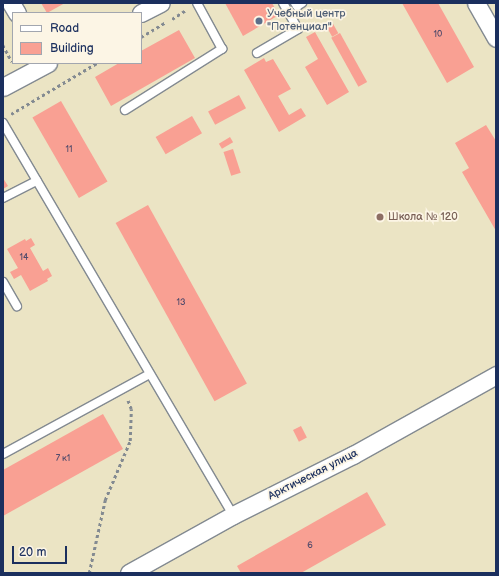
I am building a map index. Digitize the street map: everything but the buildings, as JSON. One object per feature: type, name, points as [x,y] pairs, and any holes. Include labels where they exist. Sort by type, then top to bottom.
[{"type":"street","points":[[12,3],[16,12]]},
{"type":"street","points":[[142,12],[161,3]]},
{"type":"street","points":[[476,3],[496,38]]},
{"type":"street","points":[[3,87],[45,64]]},
{"type":"street","name":"Арктическая улица","points":[[129,573],[234,515],[353,455],[496,375]]},
{"type":"lane","points":[[125,110],[222,49],[197,3]]},
{"type":"lane","points":[[257,53],[298,29],[283,3]]},
{"type":"lane","points":[[295,3],[297,6],[302,3]]},
{"type":"lane","points":[[3,123],[234,515]]},
{"type":"lane","points":[[3,198],[37,181]]},
{"type":"lane","points":[[3,282],[17,306]]},
{"type":"lane","points":[[3,454],[150,374]]},
{"type":"path","points":[[3,45],[12,61]]},
{"type":"path","points":[[10,115],[95,64]]},
{"type":"path","points":[[89,573],[105,500],[130,441],[131,409],[122,388]]},
{"type":"place","name":"Учебный центр \"Потенциал\"","points":[[259,21]]},
{"type":"place","name":"Школа № 120","points":[[380,217]]}]
